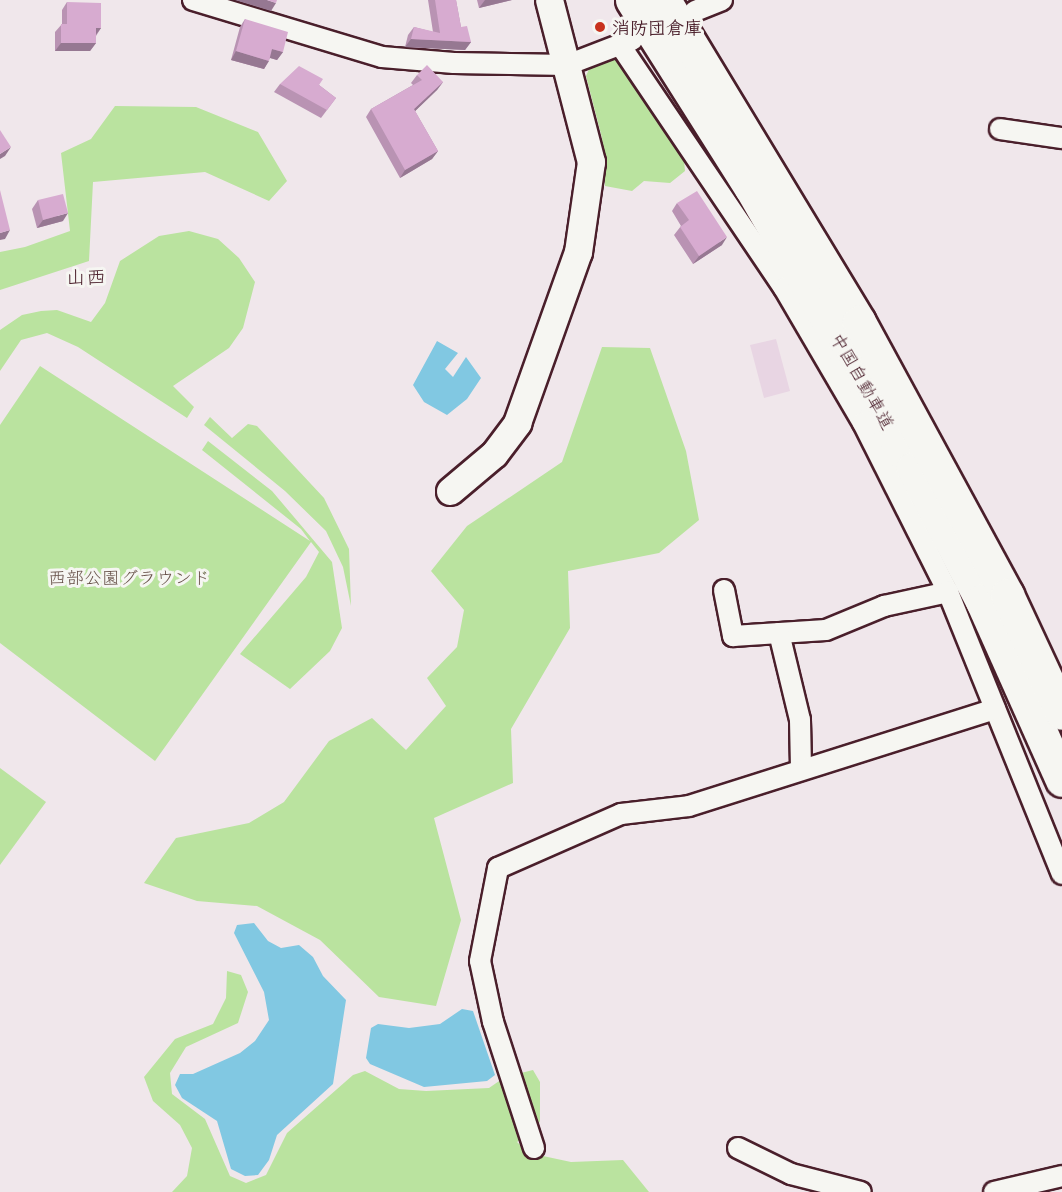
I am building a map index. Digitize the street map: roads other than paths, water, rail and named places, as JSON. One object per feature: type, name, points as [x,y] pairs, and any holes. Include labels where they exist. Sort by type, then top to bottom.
[{"type":"highway","name":"中国自動車道","points":[[632,0],[751,188],[913,468],[982,601],[1062,780]]},
{"type":"highway","name":"中国自動車道","points":[[664,0],[859,321],[1007,596],[1062,713]]},
{"type":"street","points":[[193,0],[382,57],[454,63],[567,65],[626,43],[784,288],[862,423],[948,592],[1062,874]]},
{"type":"street","points":[[450,491],[494,454],[517,423],[578,252],[591,162],[549,0]]},
{"type":"street","points":[[695,11],[722,0]]},
{"type":"street","points":[[1000,129],[1062,138]]},
{"type":"street","points":[[724,590],[733,636],[826,630],[884,606],[948,592]]},
{"type":"street","points":[[779,633],[800,720],[801,769]]},
{"type":"street","points":[[534,1148],[493,1022],[480,961],[498,868],[621,814],[689,806],[995,709]]},
{"type":"street","points":[[738,1148],[791,1174],[861,1192]]},
{"type":"street","points":[[994,1192],[1062,1176]]},
{"type":"water","points":[[437,341],[458,353],[445,369],[453,377],[466,357],[481,378],[467,399],[447,415],[424,402],[413,385]]},
{"type":"water","points":[[254,923],[268,941],[281,948],[299,945],[313,957],[323,976],[346,1000],[333,1084],[277,1135],[269,1160],[258,1175],[245,1176],[231,1169],[217,1121],[182,1098],[175,1085],[180,1074],[193,1074],[240,1053],[255,1041],[269,1020],[264,992],[234,933],[237,925]]},
{"type":"water","points":[[462,1009],[473,1011],[495,1075],[487,1081],[424,1087],[370,1064],[366,1058],[371,1028],[378,1024],[409,1028],[440,1024]]},
{"type":"place","name":"消防団倉庫","points":[[600,27]]},
{"type":"district","name":"山西","points":[[86,276]]},
{"type":"park label","name":"西部公園グラウンド","points":[[129,577]]}]
